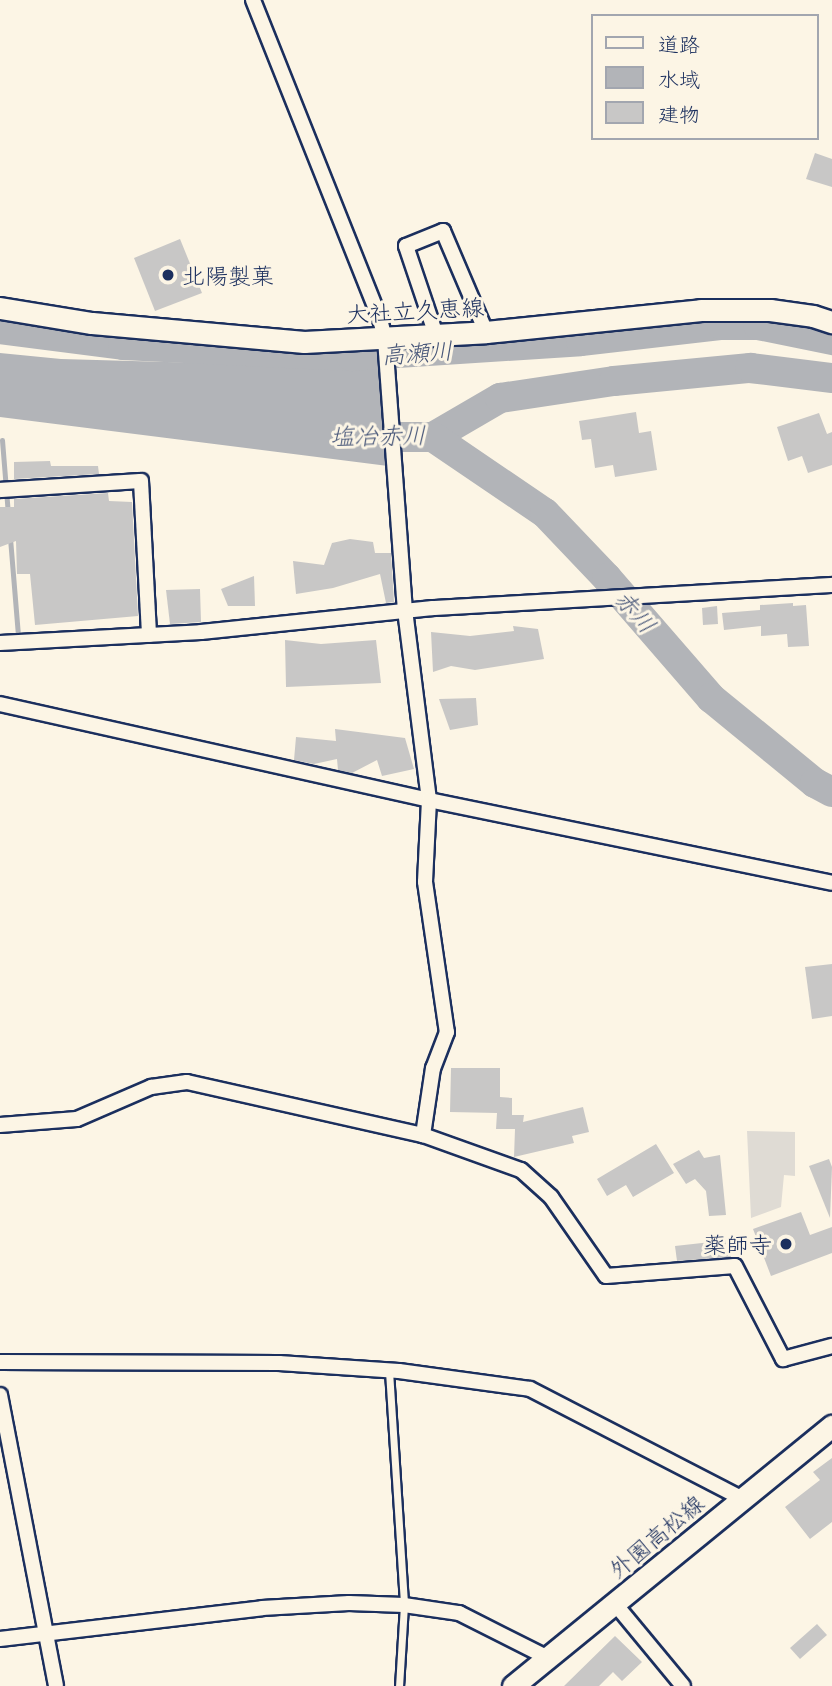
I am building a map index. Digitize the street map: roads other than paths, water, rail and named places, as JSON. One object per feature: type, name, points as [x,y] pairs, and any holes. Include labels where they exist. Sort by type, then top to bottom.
[{"type":"main road","name":"大社立久恵線","points":[[0,308],[92,323],[188,334],[304,342],[486,332],[701,310],[770,310],[813,316],[832,322]]},
{"type":"main road","name":"外園高松線","points":[[513,1686],[616,1605],[741,1498],[832,1426]]},
{"type":"street","points":[[253,0],[380,319],[385,339],[405,610],[429,800],[425,882],[447,1032],[433,1068],[423,1135]]},
{"type":"street","points":[[436,335],[406,246],[443,231],[486,332]]},
{"type":"street","points":[[0,490],[141,481],[149,635]]},
{"type":"street","points":[[0,643],[149,635],[405,610],[832,584]]},
{"type":"street","points":[[0,704],[429,800],[832,883]]},
{"type":"street","points":[[0,1125],[77,1119],[151,1087],[187,1082],[423,1135],[521,1170],[551,1196],[606,1276],[736,1266],[783,1359],[832,1346]]},
{"type":"street","points":[[0,1362],[226,1362],[389,1370],[530,1389],[741,1498]]},
{"type":"street","points":[[0,1395],[55,1686]]},
{"type":"street","points":[[0,1639],[262,1608],[349,1603],[404,1605],[459,1614],[548,1658]]},
{"type":"street","points":[[616,1605],[683,1686]]},
{"type":"lane","points":[[389,1370],[404,1605],[399,1686]]},
{"type":"water","points":[[0,353],[61,359],[381,368],[388,466],[0,417]]},
{"type":"waterway","name":"高瀬川","points":[[0,329],[123,345],[351,356],[581,341],[722,325],[758,325],[832,340]]},
{"type":"waterway","name":"塩冶赤川","points":[[359,437],[433,437],[500,398],[614,381],[750,368],[832,378]]},
{"type":"waterway","name":"赤川","points":[[433,437],[545,513],[607,578],[711,698],[815,783],[832,792]]},
{"type":"waterway","points":[[2,440],[8,514]]},
{"type":"waterway","points":[[10,538],[18,636]]},
{"type":"place","name":"北陽製菓","points":[[168,275]]},
{"type":"place","name":"薬師寺","points":[[786,1244]]}]
